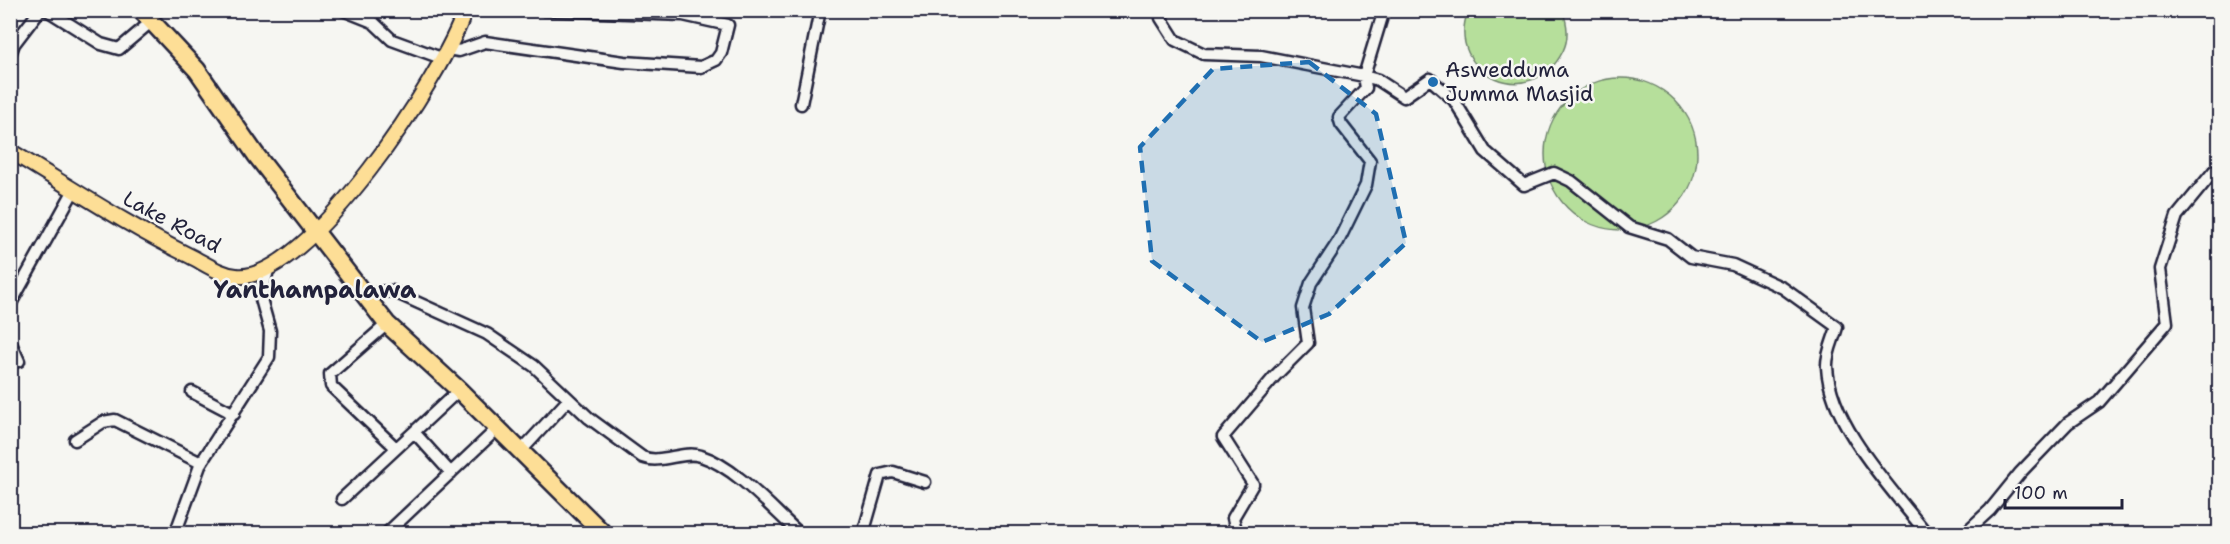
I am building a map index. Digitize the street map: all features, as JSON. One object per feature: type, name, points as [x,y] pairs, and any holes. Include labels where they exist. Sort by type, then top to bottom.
[{"type":"highway","points":[[146,16],[197,70],[314,231],[387,324],[521,451],[596,531]]},
{"type":"main road","points":[[268,270],[314,231],[385,152],[413,113],[446,54],[464,14]]},
{"type":"main road","name":"Lake Road","points":[[10,151],[157,240],[223,273],[252,275],[268,270]]},
{"type":"street","points":[[10,55],[14,44],[40,10]]},
{"type":"street","points":[[47,10],[101,44],[119,49],[146,16]]},
{"type":"street","points":[[343,10],[373,22],[392,40],[446,54],[485,42],[624,62],[701,67],[716,60],[721,53],[728,25],[683,15],[544,10]]},
{"type":"street","points":[[439,10],[464,14]]},
{"type":"street","points":[[506,10],[533,10]]},
{"type":"street","points":[[801,104],[820,10]]},
{"type":"street","points":[[1161,10],[1161,18],[1175,40],[1204,54],[1261,56],[1364,76],[1378,80],[1404,97],[1430,79],[1454,100],[1485,151],[1524,185],[1554,173],[1571,181],[1629,227],[1668,239],[1691,256],[1733,265],[1783,288],[1837,327],[1827,364],[1831,392],[1843,419],[1870,459],[1927,534]]},
{"type":"street","points":[[1237,534],[1233,518],[1253,484],[1223,437],[1275,376],[1308,343],[1303,308],[1311,283],[1338,242],[1366,186],[1370,161],[1341,123],[1339,117],[1366,88],[1364,76],[1384,10]]},
{"type":"street","points":[[1964,534],[1990,510],[2020,473],[2068,423],[2099,402],[2167,322],[2160,269],[2177,216],[2214,171],[2220,171]]},
{"type":"street","points":[[10,305],[74,190]]},
{"type":"street","points":[[175,534],[201,463],[269,357],[270,331],[261,299],[268,270]]},
{"type":"street","points":[[366,299],[379,292],[392,291],[467,324],[534,366],[589,418],[642,457],[650,460],[682,455],[700,456],[725,468],[800,534]]},
{"type":"street","points":[[387,324],[330,374],[331,386],[396,448]]},
{"type":"street","points":[[10,341],[16,365]]},
{"type":"street","points":[[342,499],[459,390]]},
{"type":"street","points":[[192,392],[234,414]]},
{"type":"street","points":[[521,451],[569,399]]},
{"type":"street","points":[[75,440],[104,422],[115,420],[201,463]]},
{"type":"street","points":[[386,534],[497,429]]},
{"type":"street","points":[[414,432],[451,473]]},
{"type":"street","points":[[863,534],[880,475],[893,472],[925,482]]},
{"type":"highlighted area","points":[[1309,62],[1376,114],[1406,243],[1329,314],[1262,342],[1152,261],[1140,147],[1213,69]]},
{"type":"green space","points":[[1468,11],[1562,11],[1567,31],[1565,46],[1549,70],[1532,80],[1513,82],[1495,78],[1479,68],[1468,53],[1464,34]]},
{"type":"green space","points":[[1621,78],[1650,84],[1675,100],[1691,125],[1697,154],[1691,183],[1675,208],[1650,224],[1621,230],[1592,224],[1567,208],[1551,183],[1545,154],[1551,125],[1567,100],[1592,84]]},
{"type":"place","name":"Aswedduma Jumma Masjid","points":[[1433,82]]},
{"type":"district","name":"Yanthampalawa","points":[[315,290]]}]
